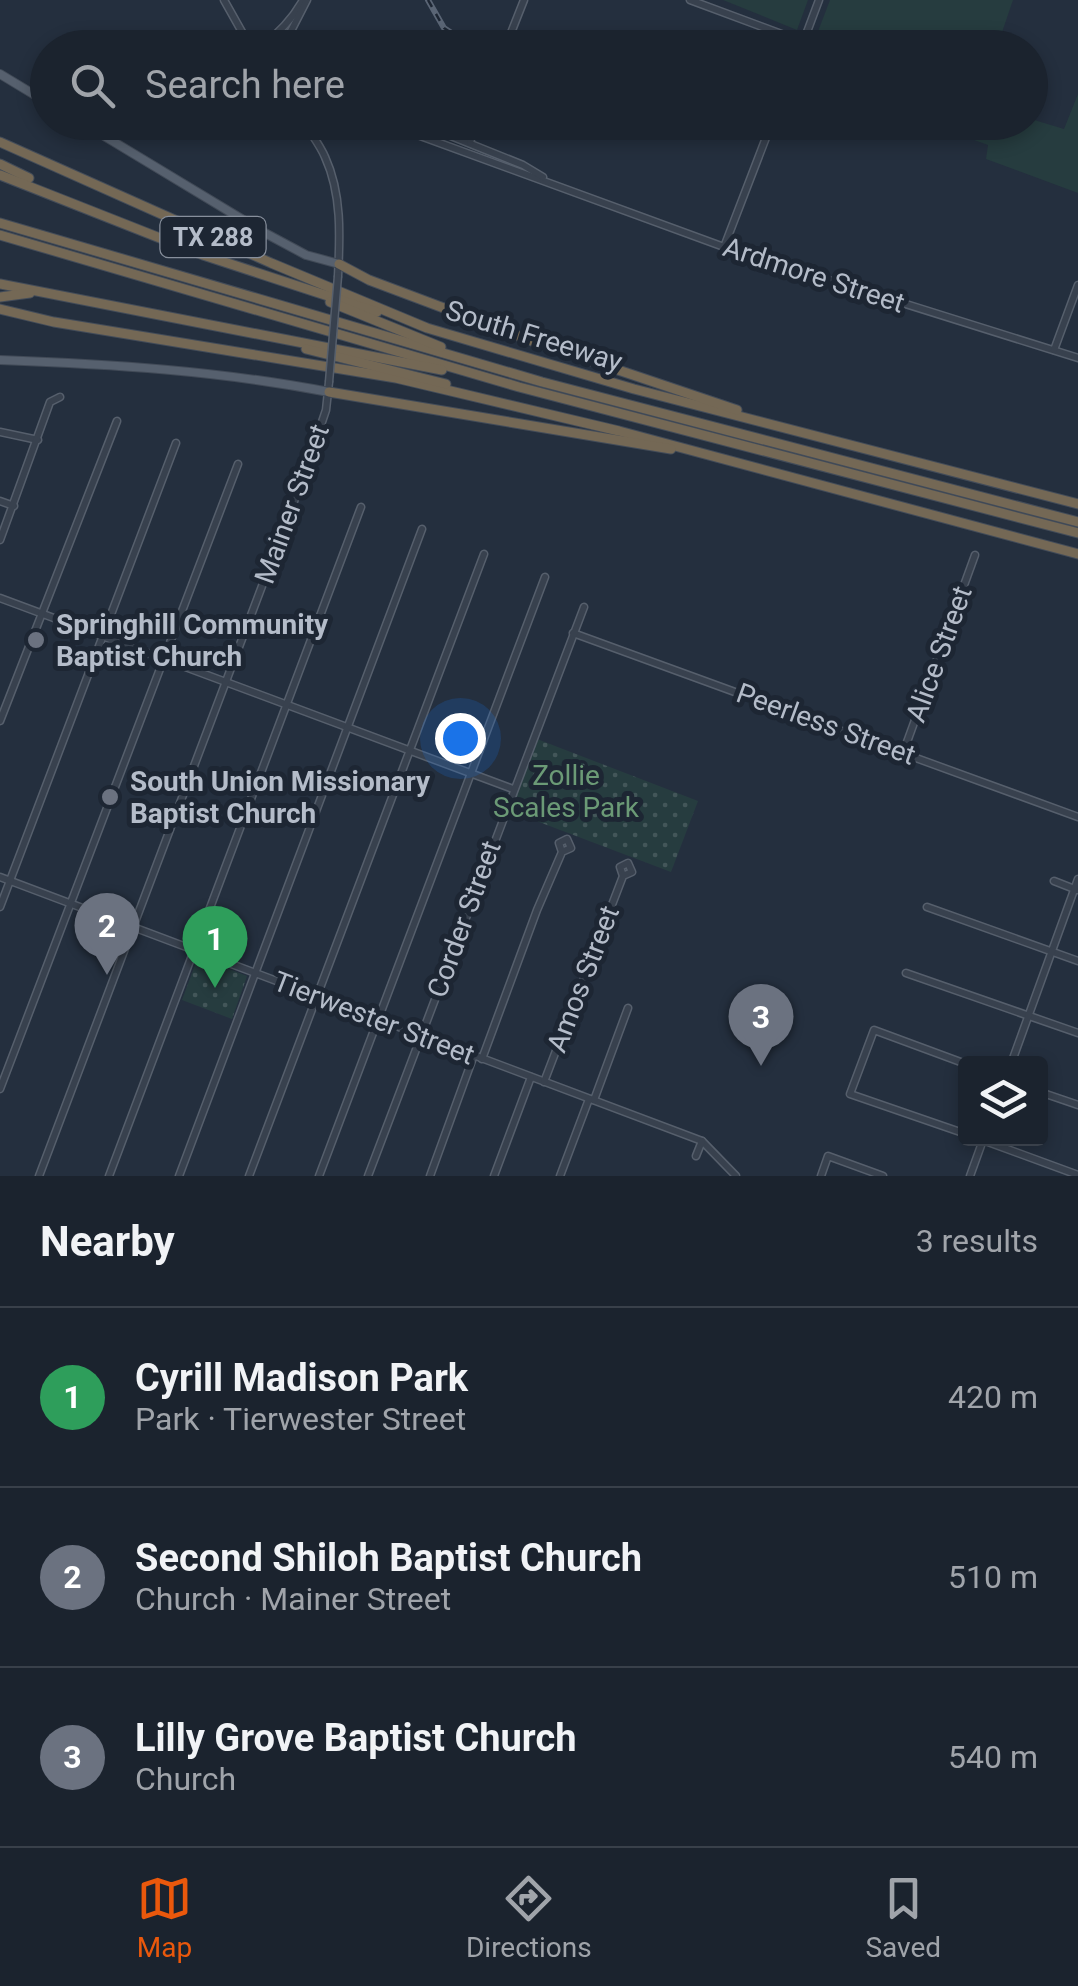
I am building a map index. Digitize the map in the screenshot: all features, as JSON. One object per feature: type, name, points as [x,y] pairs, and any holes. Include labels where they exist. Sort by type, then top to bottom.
[{"type":"highway","name":"South Freeway","points":[[0,142],[427,328],[634,389],[1078,503]]},
{"type":"highway","points":[[0,164],[80,204]]},
{"type":"highway","points":[[0,175],[203,255],[427,328]]},
{"type":"highway","points":[[0,223],[542,382],[1078,522]]},
{"type":"highway","points":[[0,236],[460,370],[1078,533]]},
{"type":"highway","points":[[339,264],[370,280],[546,346],[806,433]]},
{"type":"highway","points":[[5,291],[38,292],[354,350],[434,369],[460,370]]},
{"type":"highway","points":[[309,292],[369,321],[526,372],[542,382]]},
{"type":"highway","points":[[0,309],[54,322],[396,378],[708,454],[1078,556]]},
{"type":"highway","points":[[236,330],[441,382],[521,407]]},
{"type":"highway","points":[[329,387],[610,442],[708,454]]},
{"type":"main road","points":[[0,74],[30,92]]},
{"type":"main road","points":[[111,140],[265,233],[306,255],[339,264]]},
{"type":"main road","points":[[0,360],[167,367],[329,387]]},
{"type":"street","points":[[224,0],[241,30]]},
{"type":"street","points":[[279,30],[305,0]]},
{"type":"street","points":[[291,30],[305,0]]},
{"type":"street","points":[[512,30],[524,0]]},
{"type":"street","points":[[690,0],[765,30]]},
{"type":"street","points":[[808,30],[819,0]]},
{"type":"street","name":"Mainer Street","points":[[40,1176],[326,410],[339,264],[335,185],[315,140]]},
{"type":"street","name":"Ardmore Street","points":[[428,140],[724,247],[1078,358]]},
{"type":"street","name":"Ardmore Street","points":[[465,140],[523,164],[553,182]]},
{"type":"street","points":[[724,247],[765,140]]},
{"type":"street","points":[[1054,350],[1078,286]]},
{"type":"street","points":[[0,540],[50,402],[60,398]]},
{"type":"street","points":[[0,721],[116,420]]},
{"type":"street","points":[[0,432],[38,440]]},
{"type":"street","points":[[0,907],[176,443]]},
{"type":"street","points":[[0,1089],[238,464]]},
{"type":"street","points":[[0,502],[14,506]]},
{"type":"street","points":[[109,1176],[360,507]]},
{"type":"street","points":[[179,1176],[422,529]]},
{"type":"street","points":[[249,1176],[484,554]]},
{"type":"street","name":"Alice Street","points":[[903,753],[976,555]]},
{"type":"street","points":[[319,1176],[545,578]]},
{"type":"street","points":[[0,598],[513,789]]},
{"type":"street","name":"Corder Street","points":[[368,1176],[584,607]]},
{"type":"street","name":"Peerless Street","points":[[573,634],[1078,816]]},
{"type":"street","points":[[430,1176],[562,852]]},
{"type":"street","name":"Amos Street","points":[[544,1082],[623,876]]},
{"type":"street","name":"Tierwester Street","points":[[0,877],[702,1141],[736,1176]]},
{"type":"street","points":[[1014,1056],[1078,879]]},
{"type":"street","points":[[1054,881],[1076,890]]},
{"type":"street","points":[[928,907],[1078,962]]},
{"type":"street","points":[[906,973],[1078,1033]]},
{"type":"street","points":[[560,1176],[628,1008]]},
{"type":"street","points":[[958,1061],[874,1030],[850,1094],[958,1131]]},
{"type":"street","name":"Amos Street","points":[[494,1176],[531,1077]]},
{"type":"street","points":[[1048,1095],[1078,1105]]},
{"type":"street","points":[[696,1156],[702,1141]]},
{"type":"street","points":[[970,1176],[979,1146]]},
{"type":"street","points":[[999,1146],[1078,1176]]},
{"type":"street","points":[[821,1176],[828,1156],[883,1176]]},
{"type":"green space","points":[[723,0],[808,0],[797,30]]},
{"type":"green space","points":[[830,0],[1013,0],[1003,30],[819,30]]},
{"type":"green space","points":[[1078,94],[1078,193],[986,159],[988,145],[974,140],[1048,140],[1048,124],[1064,129]]},
{"type":"green space","name":"Zollie Scales Park","points":[[537,739],[698,801],[671,872],[510,811]]},
{"type":"green space","points":[[198,957],[247,976],[232,1019],[182,1000]]},
{"type":"railway","points":[[428,0],[447,30]]},
{"type":"place","name":"Springhill Community Baptist Church","points":[[36,640]]},
{"type":"place","name":"South Union Missionary Baptist Church","points":[[110,797]]},
{"type":"place","name":"Second Shiloh Baptist Church","points":[[107,975]]},
{"type":"place","name":"Cyrill Madison Park","points":[[215,988]]},
{"type":"place","name":"Lilly Grove Baptist Church","points":[[761,1066]]}]
